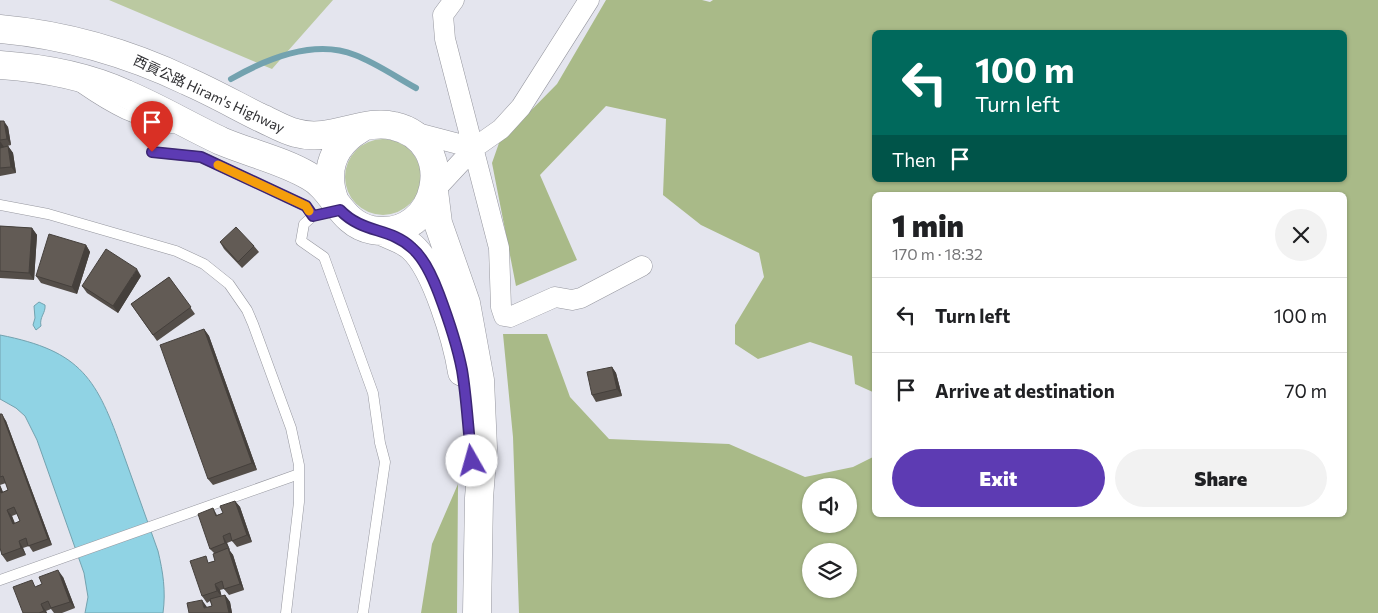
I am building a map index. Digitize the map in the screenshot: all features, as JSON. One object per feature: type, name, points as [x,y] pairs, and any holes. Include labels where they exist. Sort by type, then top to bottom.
[{"type":"main road","name":"西貢公路 Hiram's Highway","points":[[0,29],[67,39],[127,56],[188,81],[293,132],[312,136],[326,135],[383,124],[406,130]]},
{"type":"main road","points":[[0,65],[59,73],[86,79],[125,93],[205,133],[306,174],[324,188],[329,208],[358,225],[381,231],[413,248],[421,258],[436,287],[448,320],[462,370],[472,461],[479,498]]},
{"type":"main road","name":"西貢公路 Hiram's Highway","points":[[329,208],[329,176],[335,153],[346,139],[360,129]]},
{"type":"main road","points":[[406,130],[416,137],[431,156],[434,167],[434,191],[438,222],[466,303],[477,358],[484,425],[479,498],[477,613]]},
{"type":"main road","points":[[381,231],[393,230],[414,220],[429,202],[434,191]]},
{"type":"street","points":[[454,0],[443,15],[445,39],[499,248],[501,307],[504,316],[510,317],[555,297],[572,300],[581,298],[642,266]]},
{"type":"street","points":[[434,191],[474,148],[501,129],[521,107],[589,0]]},
{"type":"street","points":[[406,130],[444,142],[474,148]]},
{"type":"lane","points":[[152,152],[201,157],[306,206],[329,208]]},
{"type":"lane","points":[[0,206],[48,214],[176,251],[204,264],[217,273],[238,296],[253,324],[292,428],[299,474],[299,502],[286,613]]},
{"type":"lane","points":[[329,208],[304,224],[301,241],[324,257],[374,393],[380,443],[385,462],[363,613]]},
{"type":"lane","points":[[0,580],[299,474]]},
{"type":"green space","points":[[109,0],[333,0],[272,69]]},
{"type":"green space","points":[[606,0],[702,0],[710,2],[713,0],[1378,0],[1378,613],[519,613],[513,437],[503,334],[547,334],[570,397],[609,439],[729,444],[805,477],[853,467],[872,458],[872,517],[1347,517],[1347,192],[872,192],[872,392],[855,384],[852,356],[810,342],[758,359],[735,344],[735,325],[764,277],[759,253],[701,225],[663,195],[666,119],[606,106],[540,175],[577,260],[516,286],[492,163],[499,143],[557,84]]},
{"type":"green space","points":[[383,139],[398,142],[410,150],[418,162],[421,177],[418,192],[410,204],[398,212],[383,215],[368,212],[356,204],[348,192],[345,177],[348,162],[356,150],[368,142]]},
{"type":"green space","points":[[458,484],[457,613],[421,613],[432,544]]},
{"type":"water","points":[[39,302],[45,305],[45,308],[41,326],[36,330],[33,325],[35,318],[34,306]]},
{"type":"water","points":[[0,335],[50,350],[68,360],[82,372],[94,387],[114,427],[158,551],[164,582],[163,613],[85,613],[88,597],[84,573],[37,440],[25,416],[16,408],[0,399]]},
{"type":"building","points":[[0,121],[4,121],[7,139],[0,140]]},
{"type":"building","points":[[8,146],[11,167],[0,168],[0,148]]},
{"type":"building","points":[[0,226],[32,228],[29,273],[0,271]]},
{"type":"building","points":[[236,227],[254,246],[238,262],[220,242]]},
{"type":"building","points":[[49,234],[86,245],[72,287],[36,276]]},
{"type":"building","points":[[106,249],[137,269],[113,306],[82,286]]},
{"type":"building","points":[[169,277],[191,307],[153,335],[131,304]]},
{"type":"building","points":[[204,329],[252,463],[208,479],[160,345]]},
{"type":"building","points":[[612,367],[617,389],[592,395],[587,372]]},
{"type":"building","points":[[0,414],[2,414],[48,539],[28,546],[26,538],[19,541],[21,548],[2,555],[0,548],[0,490],[1,493],[8,490],[3,476],[0,477]],"holes":[[[14,507],[20,521],[13,524],[7,510]]]},
{"type":"building","points":[[235,501],[247,535],[232,541],[230,533],[223,536],[225,543],[210,549],[198,514],[213,508],[216,516],[223,513],[220,506]]},
{"type":"building","points":[[228,548],[240,584],[224,589],[222,581],[215,584],[217,591],[202,596],[190,561],[206,556],[208,563],[215,561],[213,554]]},
{"type":"building","points":[[58,570],[70,602],[51,608],[48,601],[41,604],[44,611],[39,613],[23,613],[13,587],[32,580],[35,587],[42,584],[39,577]]},
{"type":"building","points":[[225,595],[229,613],[189,613],[187,603],[202,600],[204,608],[212,606],[210,599]]},
{"type":"waterway","points":[[231,79],[275,58],[307,50],[324,49],[340,51],[363,58],[416,88]]},
{"type":"slow traffic","points":[[218,165],[306,206],[309,211]]},
{"type":"route","points":[[152,152],[201,157],[306,206],[313,216],[340,210],[348,219],[358,225],[369,230],[381,231],[413,248],[421,258],[436,287],[458,351],[462,370],[472,461]]}]
